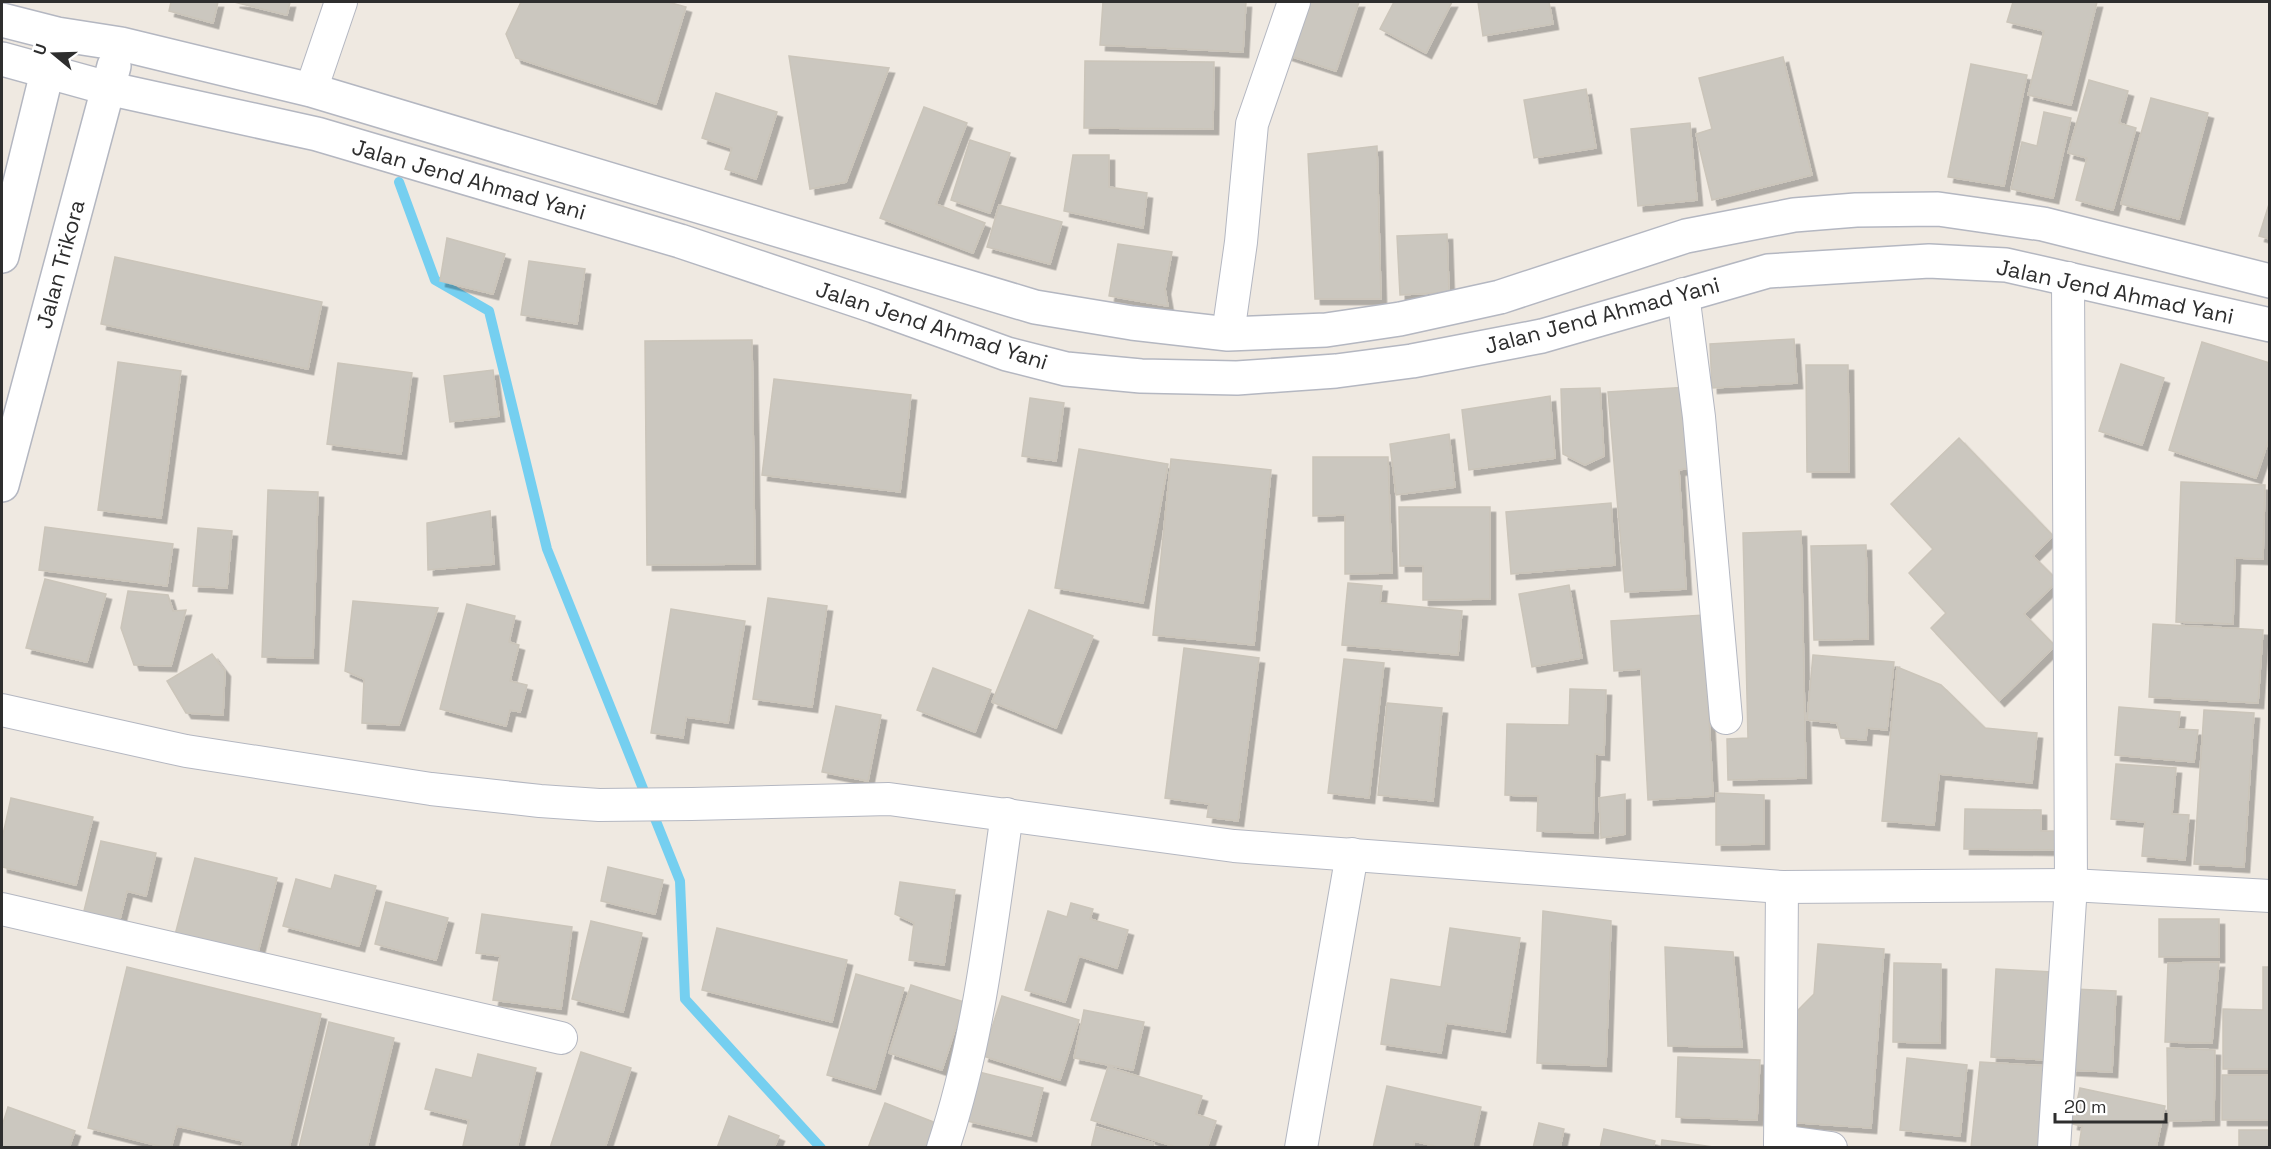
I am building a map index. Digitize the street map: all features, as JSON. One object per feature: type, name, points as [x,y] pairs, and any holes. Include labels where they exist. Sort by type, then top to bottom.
[{"type":"main road","name":"Jalan Jend Ahmad Yani","points":[[2,20],[57,34],[121,44],[311,90],[1035,307],[1132,323],[1228,333],[1326,330],[1400,319],[1500,297],[1686,236],[1794,215],[1938,209],[2043,224],[2270,281]]},
{"type":"main road","points":[[2,256],[57,34]]},
{"type":"main road","name":"Jalan Trikora","points":[[2,485],[121,44]]},
{"type":"main road","name":"Jalan Jend Ahmad Yani","points":[[2,59],[108,88],[340,141],[680,241],[874,306],[1007,354],[1066,369],[1142,376],[1237,378],[1336,371],[1412,361],[1542,336],[1768,271],[1929,261],[2006,265],[2270,325]]},
{"type":"main road","points":[[1752,224],[1768,271]]},
{"type":"street","points":[[311,90],[341,2]]},
{"type":"street","points":[[1228,333],[1252,124],[1294,2]]},
{"type":"street","points":[[2054,1148],[2071,885],[2068,278]]},
{"type":"street","points":[[1683,294],[1699,417],[1726,718]]},
{"type":"street","points":[[2,710],[186,751],[431,789],[599,805],[889,799],[1234,846],[1782,887],[2071,885],[2270,896]]},
{"type":"street","points":[[943,1148],[953,1116],[976,1012],[1007,814]]},
{"type":"street","points":[[1301,1148],[1352,854]]},
{"type":"street","points":[[1782,887],[1780,1144],[1832,1148]]},
{"type":"street","points":[[2,909],[561,1038]]},
{"type":"building","points":[[171,2],[218,2],[213,23],[169,11]]},
{"type":"building","points":[[234,2],[290,2],[287,15]]},
{"type":"building","points":[[521,2],[668,2],[686,7],[656,104],[516,58],[506,34]]},
{"type":"building","points":[[1103,2],[1246,2],[1243,52],[1100,45]]},
{"type":"building","points":[[1305,2],[1359,2],[1336,71],[1287,55]]},
{"type":"building","points":[[1394,2],[1452,2],[1426,53],[1380,29]]},
{"type":"building","points":[[1478,2],[1549,2],[1553,24],[1483,36]]},
{"type":"building","points":[[2013,2],[2097,2],[2071,105],[2028,95],[2044,31],[2007,22]]},
{"type":"building","points":[[789,56],[889,68],[846,182],[810,189]]},
{"type":"building","points":[[1783,57],[1812,175],[1712,200],[1696,134],[1712,129],[1699,78]]},
{"type":"building","points":[[1085,61],[1214,62],[1213,129],[1084,128]]},
{"type":"building","points":[[1971,64],[2027,75],[2004,186],[1948,177]]},
{"type":"building","points":[[2089,80],[2128,91],[2119,123],[2136,128],[2113,210],[2076,200],[2087,158],[2068,153]]},
{"type":"building","points":[[1586,89],[1596,148],[1534,158],[1524,100]]},
{"type":"building","points":[[716,93],[777,112],[756,179],[725,169],[732,148],[702,138]]},
{"type":"building","points":[[2151,98],[2208,113],[2179,219],[2121,204]]},
{"type":"building","points":[[924,107],[967,123],[936,204],[985,223],[973,253],[880,218]]},
{"type":"building","points":[[2044,112],[2071,118],[2053,198],[2011,189],[2022,142],[2037,146]]},
{"type":"building","points":[[1690,123],[1697,200],[1638,206],[1631,129]]},
{"type":"building","points":[[970,140],[1010,153],[990,213],[951,200]]},
{"type":"building","points":[[1377,146],[1381,299],[1315,299],[1308,154]]},
{"type":"building","points":[[1073,155],[1109,155],[1109,187],[1147,193],[1143,228],[1064,211]]},
{"type":"building","points":[[2270,201],[2270,239],[2259,236]]},
{"type":"building","points":[[999,205],[1062,222],[1050,264],[987,247]]},
{"type":"building","points":[[1447,234],[1449,292],[1400,295],[1397,236]]},
{"type":"building","points":[[447,238],[505,254],[493,294],[440,281]]},
{"type":"building","points":[[1118,244],[1172,252],[1165,289],[1168,306],[1109,296]]},
{"type":"building","points":[[115,257],[322,302],[308,369],[101,324]]},
{"type":"building","points":[[529,261],[585,269],[577,324],[521,315]]},
{"type":"building","points":[[1794,339],[1797,383],[1712,388],[1710,344]]},
{"type":"building","points":[[752,340],[755,564],[647,565],[645,341]]},
{"type":"building","points":[[2202,342],[2270,363],[2270,436],[2256,478],[2169,450]]},
{"type":"building","points":[[118,362],[181,371],[161,518],[98,510]]},
{"type":"building","points":[[338,363],[412,373],[401,454],[327,444]]},
{"type":"building","points":[[2121,364],[2164,378],[2142,445],[2099,431]]},
{"type":"building","points":[[1806,365],[1848,365],[1849,472],[1807,472]]},
{"type":"building","points":[[493,370],[499,416],[450,422],[444,376]]},
{"type":"building","points":[[774,379],[911,395],[900,492],[762,475]]},
{"type":"building","points":[[1689,387],[1698,466],[1679,470],[1686,589],[1625,592],[1608,392]]},
{"type":"building","points":[[1600,388],[1604,456],[1585,465],[1563,454],[1561,389]]},
{"type":"building","points":[[1550,396],[1555,458],[1469,470],[1462,410]]},
{"type":"building","points":[[1030,398],[1064,403],[1056,461],[1022,456]]},
{"type":"building","points":[[1449,434],[1455,487],[1396,495],[1390,444]]},
{"type":"building","points":[[1959,438],[2053,536],[2033,556],[2058,581],[2024,614],[2055,646],[1999,701],[1931,628],[1946,613],[1909,573],[1933,549],[1891,504]]},
{"type":"building","points":[[1079,449],[1168,464],[1143,603],[1055,588]]},
{"type":"building","points":[[1313,457],[1388,457],[1392,573],[1345,574],[1345,515],[1313,516]]},
{"type":"building","points":[[1171,459],[1271,470],[1254,645],[1153,635]]},
{"type":"building","points":[[2181,482],[2265,485],[2263,559],[2235,558],[2233,624],[2176,622]]},
{"type":"building","points":[[268,490],[318,492],[313,658],[262,657]]},
{"type":"building","points":[[1611,503],[1615,565],[1511,574],[1506,512]]},
{"type":"building","points":[[1399,507],[1490,507],[1490,599],[1423,600],[1423,566],[1400,566]]},
{"type":"building","points":[[490,511],[494,564],[428,570],[427,523]]},
{"type":"building","points":[[45,527],[173,544],[167,586],[39,570]]},
{"type":"building","points":[[198,528],[232,531],[227,588],[193,586]]},
{"type":"building","points":[[1801,531],[1806,778],[1728,780],[1727,739],[1748,738],[1743,533]]},
{"type":"building","points":[[1866,545],[1868,639],[1814,640],[1811,546]]},
{"type":"building","points":[[45,579],[106,594],[87,662],[26,648]]},
{"type":"building","points":[[1348,583],[1382,586],[1380,603],[1462,611],[1458,655],[1342,645]]},
{"type":"building","points":[[1569,585],[1582,658],[1532,667],[1519,594]]},
{"type":"building","points":[[128,591],[168,595],[173,611],[186,610],[171,666],[134,665],[121,628]]},
{"type":"building","points":[[768,598],[827,606],[812,707],[753,699]]},
{"type":"building","points":[[353,601],[438,608],[399,725],[362,723],[364,679],[345,671]]},
{"type":"building","points":[[467,604],[515,616],[509,642],[519,645],[510,681],[527,685],[520,712],[510,710],[506,726],[440,709]]},
{"type":"building","points":[[671,609],[745,621],[728,723],[686,717],[683,738],[651,733]]},
{"type":"building","points":[[1029,610],[1093,636],[1056,728],[992,702]]},
{"type":"building","points":[[1704,615],[1713,796],[1648,800],[1641,669],[1614,671],[1611,621]]},
{"type":"building","points":[[2153,624],[2263,630],[2258,703],[2149,697]]},
{"type":"building","points":[[1184,648],[1259,658],[1238,821],[1207,817],[1209,804],[1165,798]]},
{"type":"building","points":[[212,654],[225,671],[223,715],[186,713],[167,681]]},
{"type":"building","points":[[1813,655],[1894,662],[1887,730],[1867,728],[1866,740],[1841,738],[1837,723],[1807,720]]},
{"type":"building","points":[[1344,659],[1384,663],[1369,798],[1328,793]]},
{"type":"building","points":[[1897,667],[1941,685],[1985,728],[2037,733],[2032,783],[1939,774],[1934,825],[1882,821]]},
{"type":"building","points":[[933,668],[991,690],[975,732],[917,710]]},
{"type":"building","points":[[1570,689],[1606,690],[1604,755],[1595,754],[1593,833],[1537,831],[1538,796],[1505,795],[1507,724],[1569,725]]},
{"type":"building","points":[[1387,703],[1442,708],[1433,801],[1378,795]]},
{"type":"building","points":[[836,706],[881,715],[868,781],[822,772]]},
{"type":"building","points":[[2119,707],[2180,712],[2178,729],[2198,730],[2194,762],[2115,755]]},
{"type":"building","points":[[2204,710],[2254,713],[2244,867],[2194,864]]},
{"type":"building","points":[[2116,764],[2176,768],[2172,814],[2189,815],[2185,860],[2142,856],[2145,822],[2111,819]]},
{"type":"building","points":[[1716,793],[1764,795],[1764,844],[1716,845]]},
{"type":"building","points":[[1625,794],[1625,834],[1601,838],[1599,798]]},
{"type":"building","points":[[11,798],[93,817],[76,885],[2,867],[2,839]]},
{"type":"building","points":[[1965,809],[2041,810],[2041,831],[2063,831],[2063,850],[1964,849]]},
{"type":"building","points":[[101,841],[156,853],[146,896],[127,891],[119,923],[83,915]]},
{"type":"building","points":[[195,858],[277,878],[257,956],[175,935]]},
{"type":"building","points":[[608,867],[663,880],[655,914],[601,901]]},
{"type":"building","points":[[335,875],[376,886],[359,946],[283,926],[296,879],[331,889]]},
{"type":"building","points":[[900,882],[955,890],[944,965],[909,960],[914,923],[895,914]]},
{"type":"building","points":[[386,902],[448,918],[436,960],[375,944]]},
{"type":"building","points":[[1071,903],[1093,909],[1090,919],[1128,930],[1117,968],[1079,956],[1065,1002],[1025,990],[1048,911],[1067,917]]},
{"type":"building","points":[[1543,911],[1611,921],[1606,1066],[1537,1063]]},
{"type":"building","points":[[482,914],[572,927],[561,1009],[493,1000],[500,956],[476,953]]},
{"type":"building","points":[[2159,919],[2219,919],[2219,957],[2159,957]]},
{"type":"building","points":[[591,921],[642,933],[623,1012],[572,999]]},
{"type":"building","points":[[717,928],[847,960],[832,1022],[702,990]]},
{"type":"building","points":[[1450,928],[1520,938],[1505,1032],[1446,1023],[1441,1053],[1381,1044],[1391,979],[1441,987]]},
{"type":"building","points":[[1818,944],[1884,949],[1871,1128],[1788,1122],[1796,1012],[1814,994]]},
{"type":"building","points":[[1665,947],[1733,952],[1742,1047],[1668,1046]]},
{"type":"building","points":[[2219,962],[2212,1043],[2165,1042],[2168,963]]},
{"type":"building","points":[[1894,963],[1941,964],[1940,1043],[1893,1042]]},
{"type":"building","points":[[127,967],[321,1014],[289,1148],[242,1148],[243,1141],[177,1126],[171,1148],[167,1148],[88,1128]]},
{"type":"building","points":[[2263,967],[2270,967],[2270,1069],[2223,1069],[2223,1009],[2263,1010]]},
{"type":"building","points":[[1996,969],[2052,972],[2047,1060],[1991,1057]]},
{"type":"building","points":[[856,974],[904,988],[875,1089],[827,1075]]},
{"type":"building","points":[[911,985],[964,1002],[942,1070],[889,1053]]},
{"type":"building","points":[[2074,989],[2116,991],[2112,1072],[2071,1070]]},
{"type":"building","points":[[1002,996],[1079,1020],[1060,1080],[983,1056]]},
{"type":"building","points":[[1084,1010],[1144,1022],[1133,1070],[1074,1058]]},
{"type":"building","points":[[329,1022],[394,1038],[367,1148],[299,1148]]},
{"type":"building","points":[[2167,1048],[2215,1050],[2214,1120],[2168,1121]]},
{"type":"building","points":[[581,1052],[631,1068],[605,1148],[550,1148]]},
{"type":"building","points":[[478,1054],[536,1068],[517,1148],[463,1146],[469,1120],[425,1109],[436,1069],[472,1078]]},
{"type":"building","points":[[1678,1057],[1760,1060],[1757,1120],[1676,1117]]},
{"type":"building","points":[[1907,1058],[1967,1065],[1960,1136],[1900,1130]]},
{"type":"building","points":[[1980,1062],[2048,1066],[2041,1148],[1971,1148]]},
{"type":"building","points":[[1108,1067],[1202,1096],[1196,1114],[1216,1121],[1207,1148],[1179,1148],[1091,1120]]},
{"type":"building","points":[[979,1072],[1043,1088],[1031,1136],[967,1121]]},
{"type":"building","points":[[2222,1075],[2270,1075],[2270,1120],[2222,1120]]},
{"type":"building","points":[[1387,1086],[1481,1107],[1472,1148],[1442,1148],[1414,1141],[1413,1148],[1373,1148]]},
{"type":"building","points":[[2080,1088],[2165,1106],[2156,1148],[2079,1146],[2082,1126],[2072,1124]]},
{"type":"building","points":[[885,1103],[936,1123],[926,1148],[868,1148]]},
{"type":"building","points":[[8,1107],[75,1131],[69,1148],[2,1148],[2,1126]]},
{"type":"building","points":[[729,1116],[779,1136],[774,1148],[717,1148]]},
{"type":"building","points":[[1539,1123],[1564,1129],[1560,1148],[1533,1148]]},
{"type":"building","points":[[1096,1127],[1154,1143],[1153,1148],[1091,1148]]},
{"type":"building","points":[[1604,1129],[1655,1141],[1653,1148],[1600,1148]]},
{"type":"building","points":[[2239,1130],[2270,1130],[2270,1148],[2239,1148]]},
{"type":"building","points":[[1662,1140],[1721,1148],[1661,1148]]},
{"type":"waterway","points":[[399,182],[435,280],[489,311],[547,549],[680,881],[685,999],[821,1148]]}]
